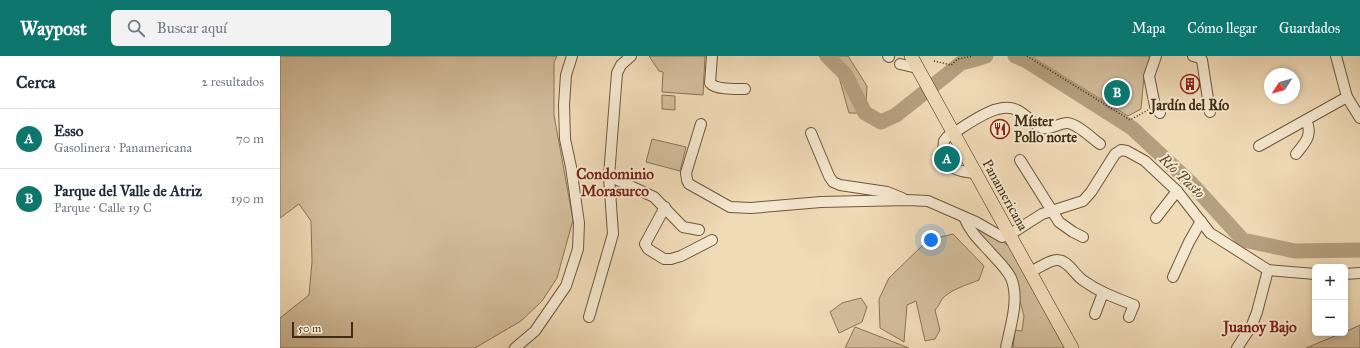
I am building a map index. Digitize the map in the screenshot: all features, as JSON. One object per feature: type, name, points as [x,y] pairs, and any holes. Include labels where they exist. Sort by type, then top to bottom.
[{"type":"main road","name":"Panamericana","points":[[916,65],[1072,348]]},
{"type":"street","points":[[515,348],[534,331],[566,286],[578,249],[579,223],[571,167],[564,139],[566,75],[572,56]]},
{"type":"street","points":[[588,317],[613,234],[609,176],[617,73],[621,64],[631,56]]},
{"type":"street","points":[[712,56],[710,83],[719,88],[745,89]]},
{"type":"street","points":[[1156,56],[1149,76],[1158,109]]},
{"type":"street","points":[[1194,56],[1202,60],[1210,112]]},
{"type":"street","points":[[1336,56],[1347,97],[1360,118]]},
{"type":"street","points":[[900,64],[916,65]]},
{"type":"street","points":[[1259,146],[1347,97]]},
{"type":"street","points":[[943,151],[944,141],[947,137],[989,112],[1003,107],[1017,110],[1042,128],[1047,129],[1068,123],[1100,144]]},
{"type":"street","points":[[1296,154],[1310,133],[1306,120]]},
{"type":"street","points":[[701,124],[686,173],[687,180],[689,184],[730,207],[751,208],[821,202],[928,201],[976,222],[1002,237],[1009,235],[1042,214],[1083,201],[1091,192],[1115,154],[1121,150],[1127,151],[1145,162],[1177,191],[1210,233],[1268,270],[1312,274]]},
{"type":"street","points":[[811,133],[833,182],[840,185],[888,192],[907,200]]},
{"type":"street","points":[[1020,160],[1062,225],[1083,237]]},
{"type":"street","points":[[952,167],[964,172],[975,173]]},
{"type":"street","points":[[609,176],[654,197],[683,227],[699,230]]},
{"type":"street","points":[[1156,218],[1177,191]]},
{"type":"street","points":[[665,207],[645,244],[648,249],[664,259],[671,259],[681,256],[712,240]]},
{"type":"street","points":[[964,217],[968,228],[1002,264],[1011,278],[1014,304],[1006,348]]},
{"type":"street","points":[[1173,277],[1189,242],[1201,221]]},
{"type":"street","points":[[1030,272],[1053,260],[1064,262],[1082,280],[1103,292],[1134,305],[1129,317]]},
{"type":"street","points":[[1237,348],[1252,325],[1268,270]]},
{"type":"street","points":[[1348,274],[1360,274]]},
{"type":"street","points":[[1095,314],[1103,292]]},
{"type":"path","points":[[934,61],[951,65],[958,59],[973,56]]},
{"type":"path","points":[[1027,56],[1130,120],[1158,109]]},
{"type":"shaded area","points":[[280,56],[557,56],[554,62],[554,115],[573,220],[557,278],[542,301],[521,321],[475,348],[280,348],[280,318],[309,295],[312,262],[311,221],[299,204],[280,218]]},
{"type":"shaded area","points":[[649,56],[705,56],[703,95],[662,92],[663,72],[659,71]]},
{"type":"shaded area","points":[[819,56],[848,56],[867,86],[866,103],[857,113],[849,113],[839,77]]},
{"type":"shaded area","points":[[1031,56],[1151,56],[1144,76],[1141,109],[1128,116]]},
{"type":"shaded area","points":[[662,95],[675,96],[675,110],[662,109]]},
{"type":"shaded area","points":[[652,139],[686,147],[680,171],[646,162]]},
{"type":"shaded area","points":[[970,224],[1002,241],[1010,247],[1066,348],[1013,348],[1015,330],[1022,331],[1024,316],[1015,284]]},
{"type":"shaded area","points":[[953,234],[984,266],[979,280],[954,290],[942,299],[935,310],[940,330],[935,339],[925,341],[916,301],[907,305],[904,342],[880,328],[879,299],[889,278],[928,240]]},
{"type":"shaded area","points":[[861,298],[867,307],[862,322],[839,333],[830,312],[842,303]]},
{"type":"shaded area","points":[[1360,325],[1360,348],[1306,348],[1335,336],[1348,336],[1348,331]]},
{"type":"shaded area","points":[[855,327],[909,348],[845,348]]},
{"type":"waterway","name":"Río Pasto","points":[[827,56],[846,75],[865,113],[881,122],[896,115],[961,63],[986,56]]},
{"type":"waterway","name":"Río Pasto","points":[[1015,56],[1025,60],[1132,128],[1192,184],[1243,240],[1295,251],[1360,250]]},
{"type":"tunnel","points":[[943,151],[952,167]]},
{"type":"place","name":"Jardín del Río","points":[[1190,84]]},
{"type":"place","name":"Parque del Valle de Atriz","points":[[1117,93]]},
{"type":"place","name":"Míster Pollo norte","points":[[1000,129]]},
{"type":"place","name":"Esso","points":[[947,159]]},
{"type":"district","name":"Condominio Morasurco","points":[[615,182]]},
{"type":"district","name":"Juanoy Bajo","points":[[1260,327]]}]
